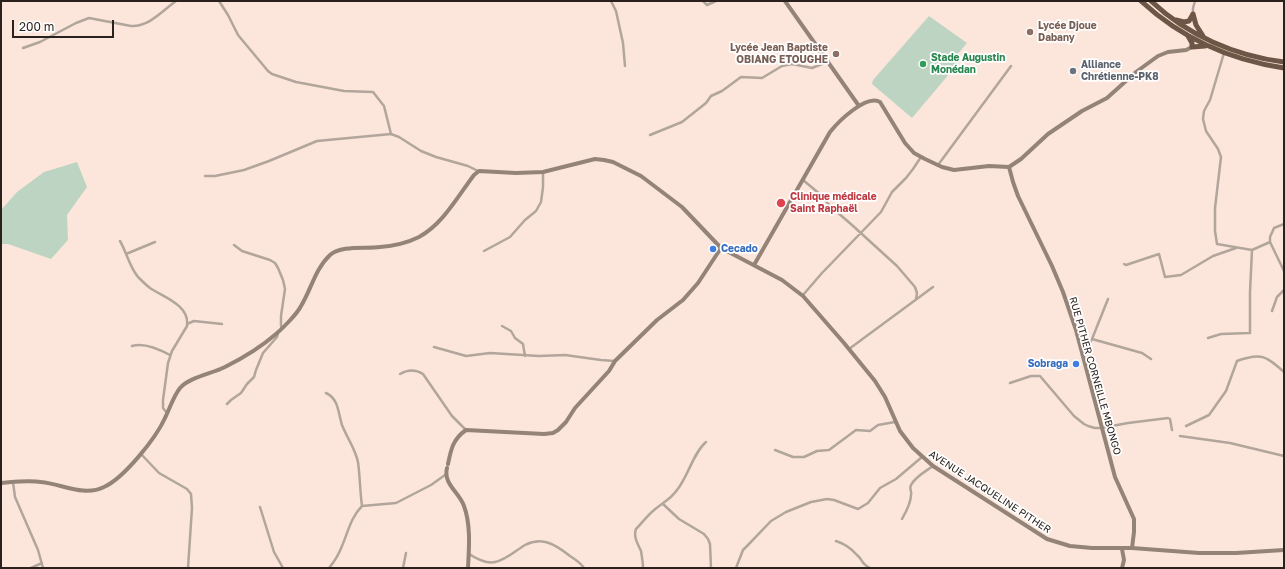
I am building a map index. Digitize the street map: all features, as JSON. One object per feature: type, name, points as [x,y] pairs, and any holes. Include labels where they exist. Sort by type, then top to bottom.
[{"type":"highway","points":[[1141,1],[1157,15],[1188,36],[1207,46],[1251,62],[1284,68]]},
{"type":"highway","points":[[1151,1],[1174,20],[1205,38],[1242,53],[1264,59],[1284,62]]},
{"type":"highway","points":[[1174,20],[1187,21],[1190,20],[1193,14]]},
{"type":"highway","points":[[1193,14],[1196,26],[1205,38]]},
{"type":"highway","points":[[1188,36],[1192,43],[1192,47],[1207,46]]},
{"type":"street","points":[[23,48],[40,42],[76,23],[89,18],[131,26],[143,25],[176,1]]},
{"type":"street","points":[[219,1],[238,35],[268,71],[288,80],[304,84],[344,91],[373,92],[384,106],[391,134]]},
{"type":"street","points":[[611,1],[616,11],[623,43],[624,66]]},
{"type":"street","points":[[703,1],[707,5],[716,1]]},
{"type":"street","points":[[786,1],[859,106]]},
{"type":"street","points":[[1193,14],[1195,1]]},
{"type":"street","points":[[754,265],[830,132],[846,116],[859,106],[872,100],[878,100],[911,150],[938,165],[954,170],[989,166],[1009,167],[1021,159],[1048,134],[1082,111],[1111,95],[1136,72],[1158,56],[1168,52],[1186,50],[1192,47]]},
{"type":"street","points":[[1224,53],[1210,100],[1204,111],[1203,119],[1206,131],[1218,149],[1221,157],[1216,208],[1215,231],[1217,244],[1226,244],[1237,248],[1252,250],[1270,242]]},
{"type":"street","points":[[650,135],[682,122],[706,103],[711,96],[722,91],[741,77],[762,78],[782,66],[792,64],[812,68],[827,62]]},
{"type":"street","points":[[938,165],[1011,66]]},
{"type":"street","points":[[1,483],[42,482],[86,491],[100,489],[112,483],[141,454],[154,437],[168,413],[174,398],[185,384],[191,380],[225,367],[278,333],[301,306],[324,261],[334,251],[342,249],[379,248],[394,245],[419,236],[438,222],[474,175],[479,171],[421,151],[399,137],[391,134],[323,140],[244,170],[216,176],[205,176]]},
{"type":"street","points":[[802,296],[884,208],[892,192],[913,169],[921,156]]},
{"type":"street","name":"AVENUE JACQUELINE PITHER","points":[[479,171],[516,173],[543,172],[595,159],[604,160],[624,167],[648,181],[682,207],[721,248],[782,280],[802,296],[849,349],[879,386],[904,438],[922,457],[933,466],[1047,539],[1070,546],[1132,548],[1199,553],[1242,553],[1284,550]]},
{"type":"street","name":"RUE PITHER CORNEILLE MBONGO","points":[[1009,167],[1018,196],[1049,259],[1063,292],[1081,349],[1116,482],[1134,519],[1132,548]]},
{"type":"street","points":[[484,251],[510,237],[525,220],[536,211],[541,202],[543,172]]},
{"type":"street","points":[[803,180],[897,266],[915,287],[918,293],[916,299]]},
{"type":"street","points":[[1284,224],[1274,228],[1270,237],[1270,242],[1284,272]]},
{"type":"street","points":[[120,241],[131,268],[139,278],[149,287],[175,302],[186,317],[187,324],[170,355],[162,400],[164,408],[168,413]]},
{"type":"street","points":[[126,254],[155,242]]},
{"type":"street","points":[[234,245],[242,251],[275,263],[283,280],[285,289],[281,316],[285,325]]},
{"type":"street","points":[[400,374],[410,370],[416,370],[423,374],[452,416],[466,430],[544,434],[556,431],[562,426],[575,408],[610,371],[615,361],[657,320],[683,300],[701,278],[721,248]]},
{"type":"street","points":[[1124,264],[1126,265],[1159,254],[1165,277],[1175,276],[1181,275],[1213,256],[1237,248]]},
{"type":"street","points":[[1208,338],[1221,334],[1250,333],[1252,250]]},
{"type":"street","points":[[849,349],[933,287]]},
{"type":"street","points":[[1272,311],[1277,297],[1284,290]]},
{"type":"street","points":[[1081,349],[1088,346],[1092,339],[1108,299]]},
{"type":"street","points":[[187,324],[194,322],[222,324]]},
{"type":"street","points":[[502,326],[510,331],[515,338],[523,344],[525,356]]},
{"type":"street","points":[[227,404],[230,400],[241,393],[247,384],[254,378],[263,354],[277,337],[278,333]]},
{"type":"street","points":[[1092,339],[1142,353],[1151,359]]},
{"type":"street","points":[[132,346],[141,344],[155,348],[170,355]]},
{"type":"street","points":[[434,347],[466,356],[490,353],[525,356],[565,355],[615,361]]},
{"type":"street","points":[[1186,426],[1208,415],[1226,391],[1237,361],[1248,357],[1258,356],[1270,360],[1284,372]]},
{"type":"street","points":[[1010,383],[1031,376],[1040,376],[1074,416],[1084,424],[1095,428],[1168,418],[1170,420],[1172,430]]},
{"type":"street","points":[[326,393],[336,402],[342,425],[355,452],[358,462],[362,506]]},
{"type":"street","points":[[775,450],[787,456],[800,458],[817,451],[829,450],[856,430],[870,431],[878,425],[895,422]]},
{"type":"street","points":[[466,430],[454,442],[446,479],[466,511],[468,530],[468,568]]},
{"type":"street","points":[[1180,436],[1204,438],[1230,443],[1284,456]]},
{"type":"street","points":[[643,568],[641,553],[635,533],[636,529],[653,510],[668,501],[677,490],[683,482],[702,446],[706,442]]},
{"type":"street","points":[[141,454],[159,473],[187,489],[191,494],[192,508],[188,568]]},
{"type":"street","points":[[736,568],[745,548],[771,521],[781,515],[811,502],[827,499],[858,509],[868,503],[880,488],[896,479],[922,457]]},
{"type":"street","points":[[902,519],[909,503],[911,485],[920,475],[933,466]]},
{"type":"street","points":[[329,568],[342,548],[354,515],[362,506],[396,503],[431,485],[446,475]]},
{"type":"street","points":[[13,482],[15,497],[38,550],[43,568]]},
{"type":"street","points":[[663,504],[683,522],[704,534],[708,539],[710,544],[711,568]]},
{"type":"street","points":[[260,507],[274,552],[283,568]]},
{"type":"street","points":[[836,541],[852,549],[859,556],[862,563],[870,568]]},
{"type":"street","points":[[468,554],[484,561],[496,562],[508,557],[526,544],[544,542],[559,547],[580,562],[584,568]]},
{"type":"street","points":[[1122,548],[1124,556],[1122,568]]},
{"type":"street","points":[[403,568],[406,553]]},
{"type":"street","points":[[31,568],[42,563]]},
{"type":"green space","name":"Stade Augustin Monédan","points":[[929,16],[967,43],[956,56],[961,60],[912,118],[872,84],[873,80]]},
{"type":"green space","points":[[77,162],[87,187],[67,215],[68,240],[51,259],[8,244],[1,244],[1,210],[17,192],[44,172]]},
{"type":"place","name":"Lycée Djoue Dabany","points":[[1030,32]]},
{"type":"place","name":"Lycée Jean Baptiste OBIANG ETOUGHE","points":[[836,54]]},
{"type":"place","name":"Stade Augustin Monédan","points":[[923,64]]},
{"type":"place","name":"Alliance Chrétienne-PK8","points":[[1073,71]]},
{"type":"place","name":"Clinique médicale Saint Raphaël","points":[[781,203]]},
{"type":"place","name":"Cecado","points":[[713,249]]},
{"type":"place","name":"Sobraga","points":[[1076,364]]}]
